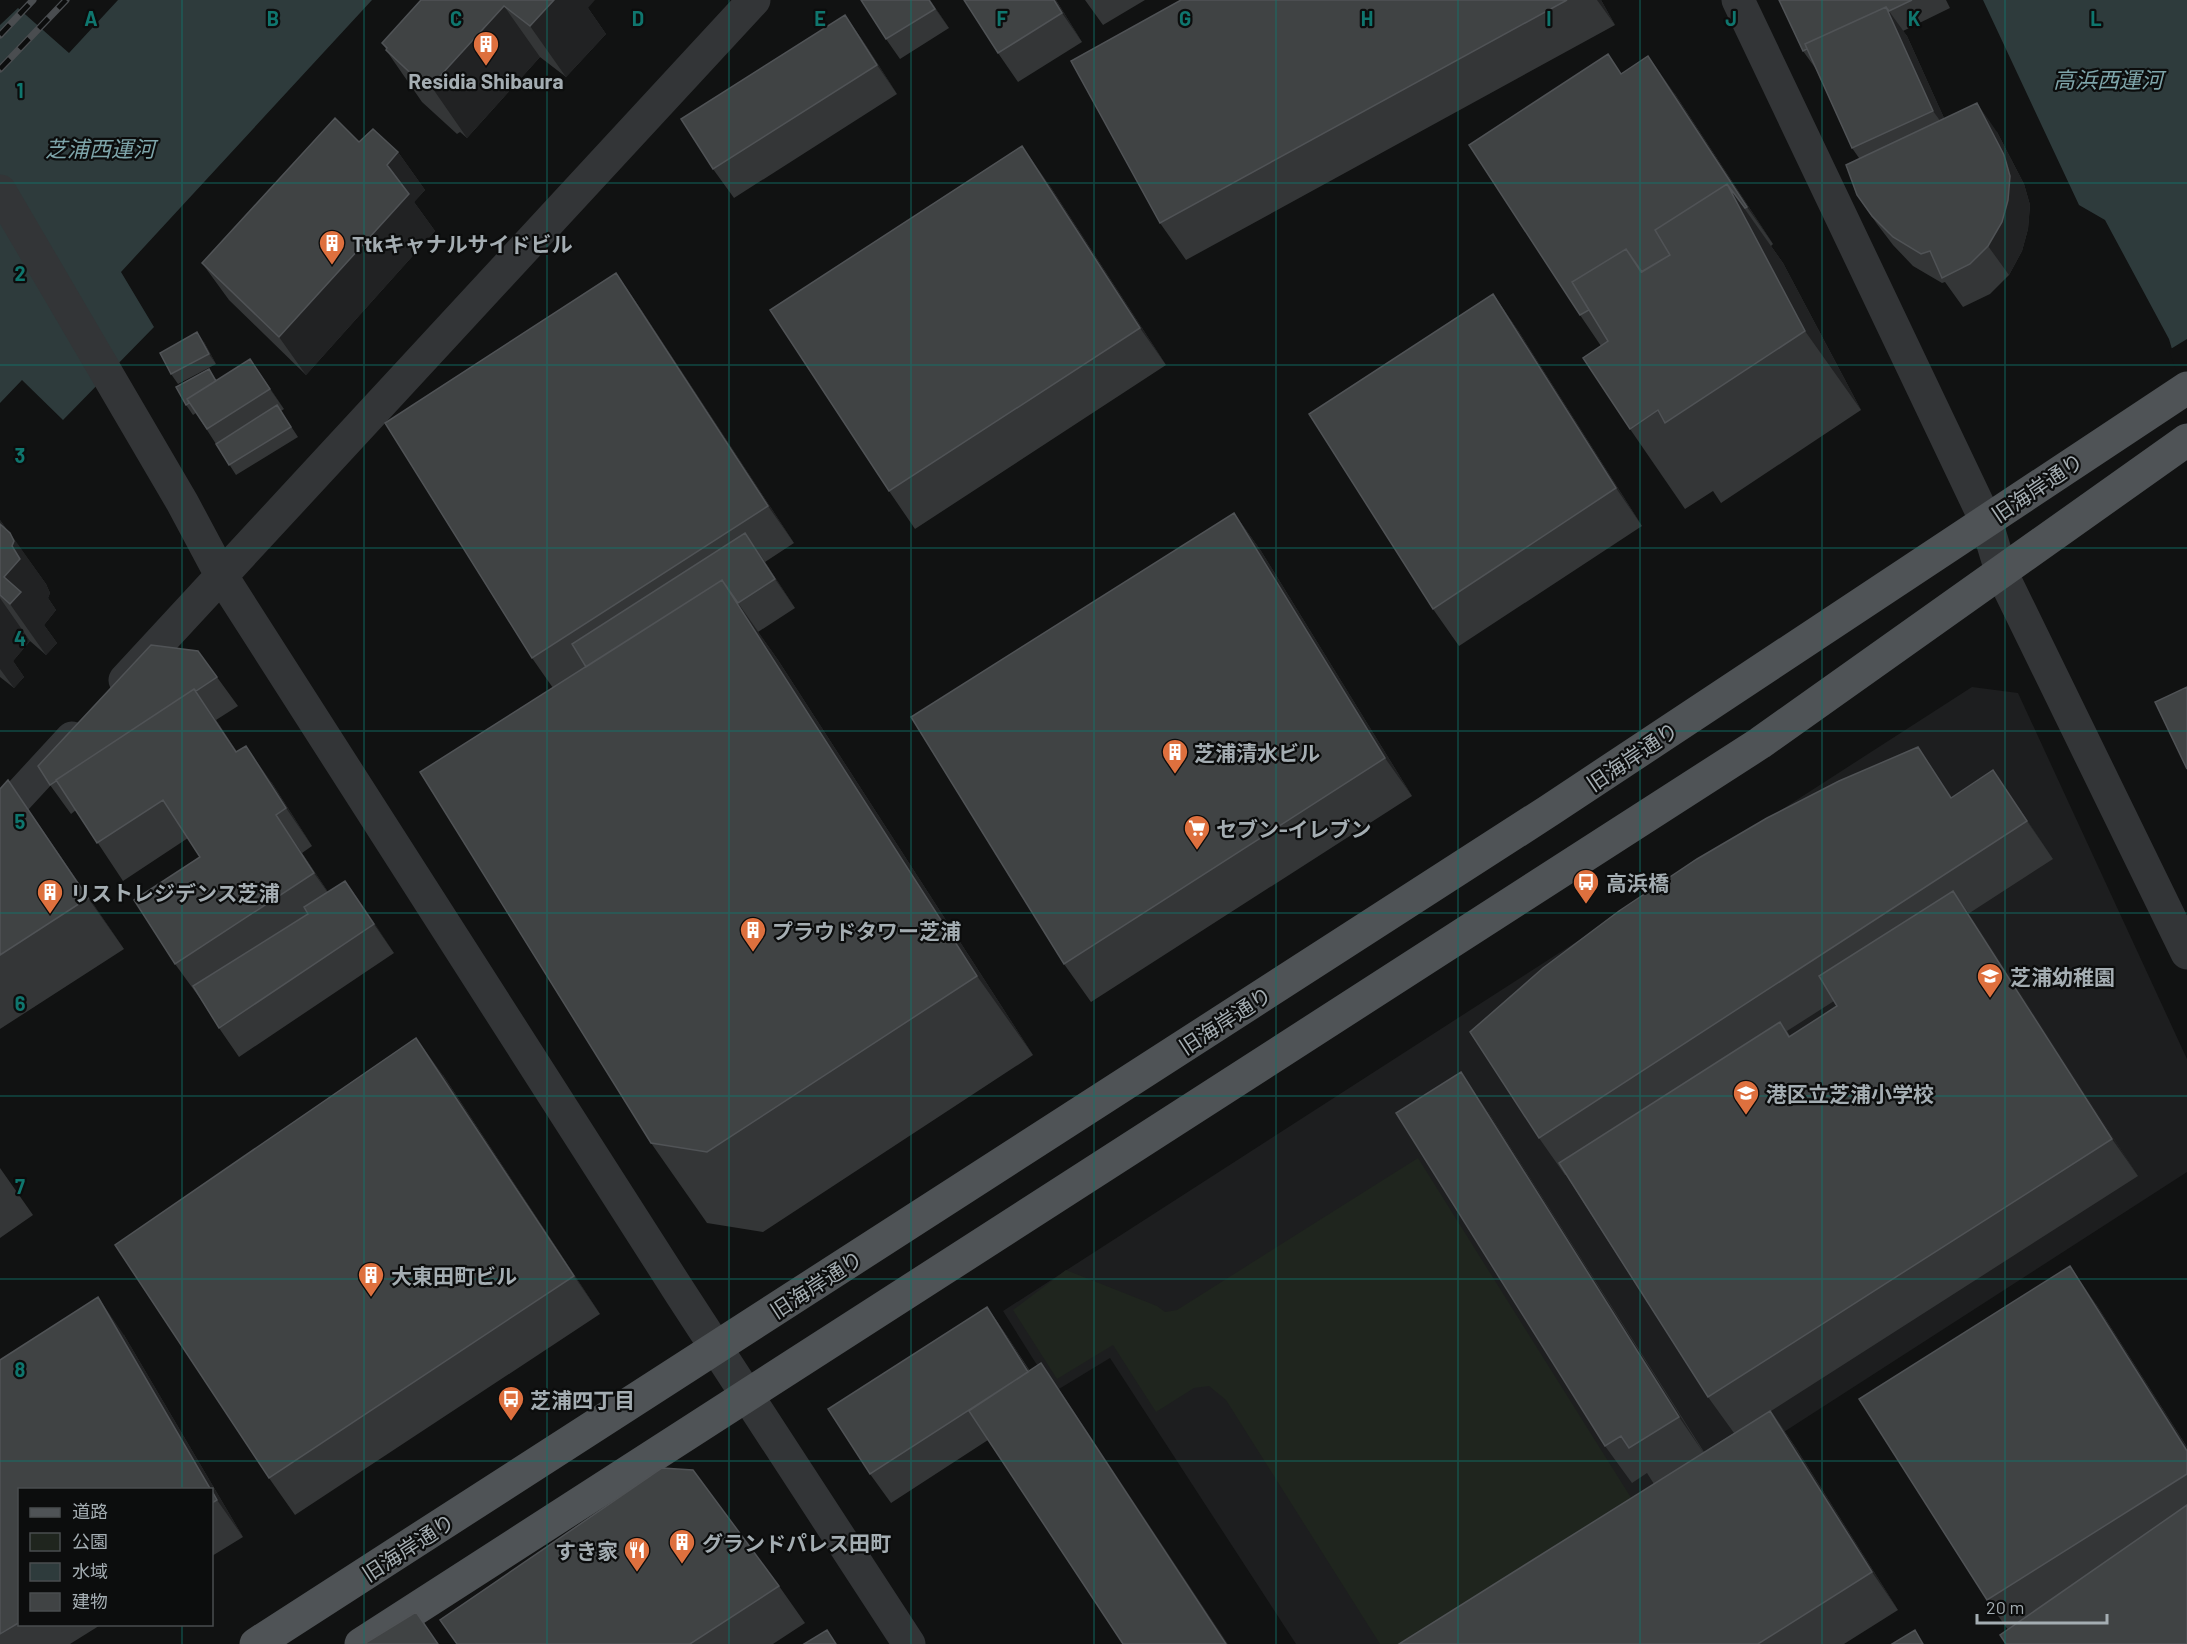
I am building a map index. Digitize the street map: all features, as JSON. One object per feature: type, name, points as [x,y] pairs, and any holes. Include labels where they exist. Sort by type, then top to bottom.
[{"type":"main road","name":"旧海岸通り","points":[[256,1644],[1550,810],[2179,393]]},
{"type":"main road","points":[[361,1644],[1760,743],[2002,574],[2187,440]]},
{"type":"street","points":[[0,816],[754,0]]},
{"type":"street","points":[[1738,0],[1986,521],[2002,574],[2187,953]]},
{"type":"street","points":[[0,191],[182,502],[221,575],[909,1644]]},
{"type":"shaded area","name":"港区立芝浦小学校","points":[[1972,687],[2018,693],[2187,1059],[2187,1172],[1455,1644],[1296,1644],[1110,1358],[1054,1392],[1003,1311]]},
{"type":"green space","points":[[1418,1158],[1635,1504],[1411,1644],[1380,1644],[1226,1400],[1209,1386],[1194,1388],[1156,1412],[1113,1345],[1057,1379],[1013,1310],[1066,1270],[1157,1306],[1165,1312],[1177,1310]]},
{"type":"water","name":"芝浦西運河","points":[[118,0],[372,0],[121,272],[154,327],[63,420],[22,380],[0,403],[0,25],[18,8],[69,53]]},
{"type":"water","name":"高浜西運河","points":[[1983,0],[2187,0],[2187,400],[2169,339],[2105,220],[2079,205]]},
{"type":"pier","points":[[2187,339],[2187,403],[2169,350]]},
{"type":"building","points":[[421,0],[554,0],[530,26],[504,6],[431,86],[424,80],[421,83],[386,50],[387,48],[382,43]]},
{"type":"building","points":[[861,0],[929,0],[935,9],[886,39]]},
{"type":"building","points":[[964,0],[1054,0],[1062,13],[998,53]]},
{"type":"building","points":[[1181,0],[1567,0],[1160,223],[1071,61]]},
{"type":"building","points":[[1779,0],[1912,0],[1889,11],[1886,7],[1805,44],[1807,49],[1803,51]]},
{"type":"building","points":[[1886,7],[1933,111],[1852,148],[1805,44]]},
{"type":"building","points":[[845,15],[877,65],[713,169],[681,119]]},
{"type":"building","points":[[1608,54],[1621,74],[1648,56],[1747,207],[1745,208],[1727,184],[1655,230],[1670,255],[1642,272],[1626,249],[1572,282],[1589,310],[1580,315],[1469,145]]},
{"type":"building","points":[[1977,103],[2004,155],[2010,176],[2008,200],[2002,222],[1988,246],[1970,264],[1942,278],[1930,251],[1921,254],[1893,237],[1872,216],[1857,195],[1846,165]]},
{"type":"building","points":[[335,118],[359,142],[373,129],[398,152],[387,165],[409,194],[279,337],[202,263]]},
{"type":"building","points":[[1022,146],[1140,328],[889,491],[770,310]]},
{"type":"building","points":[[1727,184],[1805,331],[1665,423],[1658,410],[1630,429],[1583,358],[1608,341],[1572,282],[1626,249],[1641,272],[1670,255],[1655,230]]},
{"type":"building","points":[[616,273],[768,506],[532,658],[385,423]]},
{"type":"building","points":[[1493,294],[1616,488],[1433,609],[1309,414]]},
{"type":"building","points":[[197,332],[209,354],[171,374],[160,353]]},
{"type":"building","points":[[250,359],[270,389],[207,429],[187,399]]},
{"type":"building","points":[[209,369],[216,381],[187,399],[189,403],[186,405],[176,387]]},
{"type":"building","points":[[277,405],[291,427],[229,465],[216,444]]},
{"type":"building","name":"芝浦清水ビル","points":[[1234,513],[1385,758],[1064,964],[911,717]]},
{"type":"building","points":[[0,524],[10,533],[14,541],[12,546],[20,559],[4,577],[21,592],[10,604],[0,595]]},
{"type":"building","points":[[745,533],[775,579],[738,603],[722,580],[586,667],[572,644]]},
{"type":"building","name":"プラウドタワー芝浦","points":[[722,580],[977,976],[707,1152],[651,1143],[420,772]]},
{"type":"building","points":[[151,645],[198,651],[217,677],[196,691],[194,689],[50,785],[38,766]]},
{"type":"building","points":[[2187,687],[2187,769],[2155,702]]},
{"type":"building","points":[[194,689],[236,752],[246,746],[286,808],[276,815],[314,873],[175,964],[134,900],[200,857],[163,800],[97,843],[56,780]]},
{"type":"building","points":[[1918,747],[1951,798],[1993,770],[2027,821],[1539,1138],[1470,1032],[1543,968],[1619,911],[1697,859],[1767,818],[1839,781]]},
{"type":"building","points":[[8,780],[88,898],[0,955],[0,789]]},
{"type":"building","points":[[345,881],[374,924],[219,1028],[193,986],[308,914],[304,907]]},
{"type":"building","points":[[1953,891],[2112,1139],[1708,1397],[1559,1163],[1780,1022],[1789,1037],[1837,1006],[1819,976]]},
{"type":"building","name":"大東田町ビル","points":[[416,1038],[574,1276],[269,1478],[115,1245]]},
{"type":"building","points":[[1461,1072],[1679,1417],[1629,1448],[1621,1436],[1605,1446],[1396,1113]]},
{"type":"building","points":[[2070,1266],[2187,1451],[2187,1474],[1987,1600],[1859,1399]]},
{"type":"building","points":[[98,1297],[210,1488],[18,1488],[18,1623],[0,1634],[0,1360]]},
{"type":"building","points":[[987,1307],[1028,1372],[870,1474],[828,1409]]},
{"type":"building","points":[[1041,1363],[1226,1644],[1123,1644],[969,1411]]},
{"type":"building","points":[[1770,1411],[1872,1572],[1758,1644],[1399,1644]]},
{"type":"building","name":"グランドパレス田町","points":[[662,1468],[693,1470],[779,1586],[690,1644],[457,1644],[440,1620]]},
{"type":"building","points":[[2187,1505],[2187,1644],[2006,1644],[2000,1635]]},
{"type":"building","points":[[416,1612],[438,1644],[364,1644]]},
{"type":"building","points":[[827,1630],[836,1644],[804,1644]]},
{"type":"building","points":[[1915,1630],[1923,1644],[1892,1644]]},
{"type":"railway","points":[[0,35],[33,0]]},
{"type":"railway","points":[[0,69],[66,0]]},
{"type":"place","name":"Residia Shibaura","points":[[486,67]]},
{"type":"place","name":"Ttkキャナルサイドビル","points":[[332,266]]},
{"type":"place","name":"芝浦清水ビル","points":[[1175,775]]},
{"type":"place","name":"セブン-イレブン","points":[[1197,851]]},
{"type":"place","name":"高浜橋","points":[[1586,905]]},
{"type":"place","name":"リストレジデンス芝浦","points":[[50,915]]},
{"type":"place","name":"プラウドタワー芝浦","points":[[753,953]]},
{"type":"place","name":"芝浦幼稚園","points":[[1990,999]]},
{"type":"place","name":"港区立芝浦小学校","points":[[1746,1116]]},
{"type":"place","name":"大東田町ビル","points":[[371,1298]]},
{"type":"place","name":"芝浦四丁目","points":[[511,1422]]},
{"type":"place","name":"グランドパレス田町","points":[[682,1565]]},
{"type":"place","name":"すき家","points":[[637,1573]]}]
